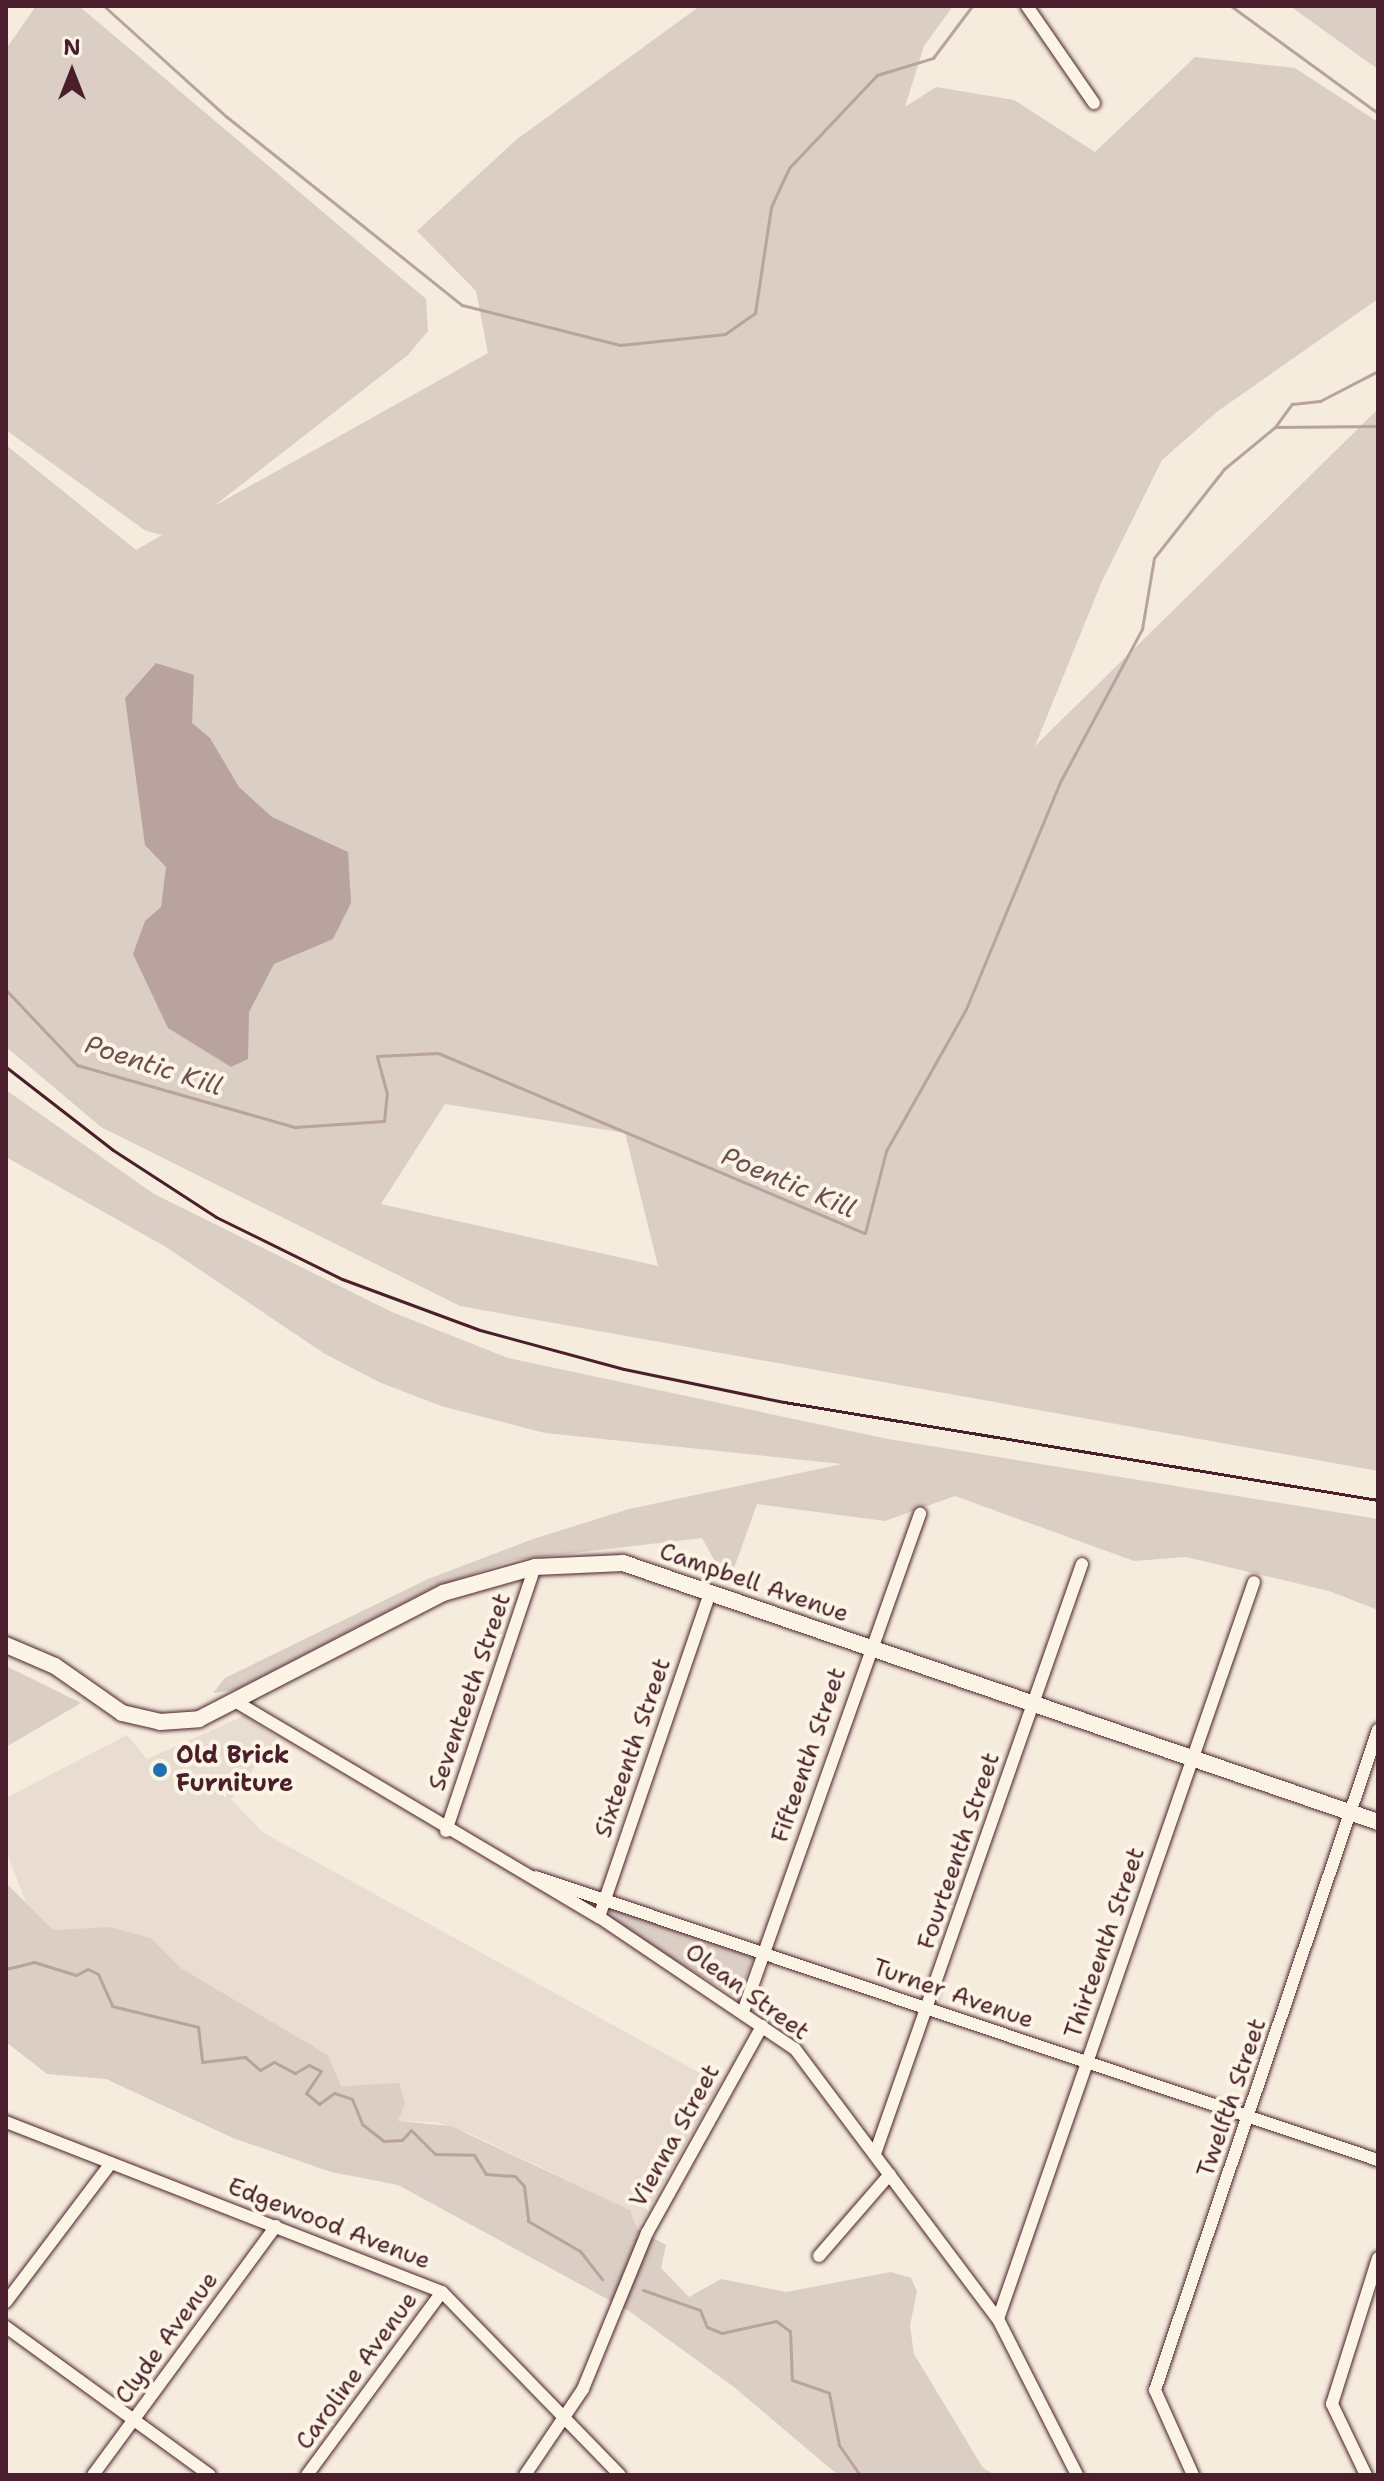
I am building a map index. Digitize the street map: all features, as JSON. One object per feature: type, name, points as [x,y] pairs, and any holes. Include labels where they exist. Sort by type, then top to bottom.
[{"type":"street","points":[[1027,6],[1094,103]]},
{"type":"street","name":"Fifteenth Street","points":[[743,2012],[868,1648],[920,1514]]},
{"type":"street","name":"Campbell Avenue","points":[[6,1645],[55,1666],[122,1713],[171,1722],[238,1703],[443,1593],[535,1567],[623,1563],[1378,1822]]},
{"type":"street","name":"Fourteenth Street","points":[[876,2151],[1082,1564]]},
{"type":"street","name":"Seventeeth Street","points":[[446,1831],[535,1567]]},
{"type":"street","name":"Thirteenth Street","points":[[998,2319],[1254,1582]]},
{"type":"street","name":"Sixteenth Street","points":[[599,1917],[710,1593]]},
{"type":"street","name":"Olean Street","points":[[238,1703],[513,1871],[599,1917],[795,2049],[876,2151],[998,2319],[1077,2475]]},
{"type":"street","name":"Twelfth Street","points":[[1193,2475],[1155,2390],[1251,2117],[1378,1730]]},
{"type":"street","name":"Turner Avenue","points":[[513,1871],[605,1898],[1378,2160]]},
{"type":"street","name":"Vienna Street","points":[[525,2475],[566,2418],[630,2269],[762,2026]]},
{"type":"street","name":"Edgewood Avenue","points":[[6,2122],[442,2292],[620,2475]]},
{"type":"street","points":[[6,2302],[111,2163]]},
{"type":"street","points":[[819,2256],[890,2174]]},
{"type":"street","name":"Clyde Avenue","points":[[93,2475],[276,2226]]},
{"type":"street","points":[[1366,2475],[1332,2404],[1378,2258]]},
{"type":"street","name":"Caroline Avenue","points":[[307,2475],[442,2292]]},
{"type":"street","points":[[6,2327],[210,2475]]},
{"type":"shaded area","points":[[36,6],[79,6],[426,299],[428,331],[408,355],[214,506],[488,353],[476,291],[417,231],[517,139],[700,6],[953,6],[924,46],[905,107],[936,87],[1014,100],[1095,152],[1195,57],[1295,68],[1378,122],[1378,299],[1218,411],[1162,460],[1102,581],[1035,746],[1378,409],[1378,1471],[460,1306],[101,1127],[6,1047],[6,445],[136,550],[162,535],[146,531],[6,430],[6,49]],"holes":[[[445,1104],[625,1133],[658,1266],[381,1204]]]},
{"type":"shaded area","points":[[1290,6],[1378,6],[1378,69],[1358,55]]},
{"type":"shaded area","points":[[156,663],[194,675],[192,723],[210,738],[239,787],[272,817],[348,852],[351,903],[333,939],[274,964],[249,1012],[248,1059],[231,1067],[168,1028],[133,954],[145,921],[161,907],[166,867],[145,845],[125,698]]},
{"type":"shaded area","points":[[6,1090],[154,1194],[392,1312],[508,1358],[888,1439],[1378,1519],[1378,1610],[1329,1591],[1186,1557],[1134,1561],[955,1496],[885,1521],[757,1504],[728,1585],[702,1538],[514,1560],[434,1587],[235,1690],[213,1693],[225,1678],[428,1579],[533,1539],[629,1509],[842,1464],[545,1433],[441,1406],[379,1382],[325,1354],[166,1247],[6,1157]]},
{"type":"shaded area","points":[[6,1666],[81,1703],[6,1747]]},
{"type":"shaded area","points":[[246,1715],[277,1738],[231,1799],[262,1832],[720,2084],[637,2229],[630,2210],[473,2135],[437,2122],[398,2121],[382,2084],[340,2086],[328,2055],[181,1968],[151,1938],[110,1927],[53,1931],[28,1907],[6,1851],[6,1798],[127,1735],[147,1759]]},
{"type":"shaded area","points":[[6,1883],[53,1930],[110,1927],[151,1938],[181,1968],[328,2055],[341,2086],[399,2083],[405,2103],[398,2121],[451,2126],[630,2210],[637,2229],[666,2245],[661,2268],[689,2297],[721,2279],[786,2292],[891,2272],[911,2278],[917,2291],[910,2326],[914,2354],[983,2468],[995,2475],[838,2475],[734,2387],[629,2311],[398,2185],[331,2172],[233,2138],[106,2079],[47,2074],[6,2042]]},
{"type":"shaded area","points":[[610,1907],[753,1957],[739,1998],[609,1922]]},
{"type":"waterway","points":[[104,6],[227,117],[462,305],[620,345],[725,334],[755,313],[771,207],[789,168],[877,75],[933,58],[972,6]]},
{"type":"waterway","points":[[1231,6],[1378,113]]},
{"type":"waterway","points":[[1275,427],[1292,404],[1320,401],[1378,371]]},
{"type":"waterway","name":"Poentic Kill","points":[[6,990],[77,1065],[295,1127],[384,1121],[387,1094],[377,1056],[438,1053],[865,1233],[886,1151],[966,1009],[1060,782],[1142,629],[1154,558],[1224,469],[1275,427],[1378,426]]},
{"type":"waterway","points":[[6,1969],[34,1962],[76,1975],[88,1969],[98,1974],[112,2006],[198,2027],[202,2062],[245,2057],[260,2070],[274,2062],[295,2073],[309,2065],[321,2071],[306,2093],[319,2104],[334,2093],[352,2099],[362,2124],[384,2141],[402,2140],[411,2130],[435,2154],[474,2155],[486,2174],[515,2176],[524,2186],[528,2221],[580,2251],[602,2279]]},
{"type":"waterway","points":[[643,2290],[700,2310],[707,2327],[722,2333],[776,2321],[790,2331],[792,2380],[829,2393],[839,2445],[860,2475]]},
{"type":"railway","points":[[6,1067],[113,1150],[216,1217],[342,1279],[480,1330],[624,1369],[784,1402],[1378,1500]]},
{"type":"place","name":"Old Brick Furniture","points":[[160,1770]]}]
